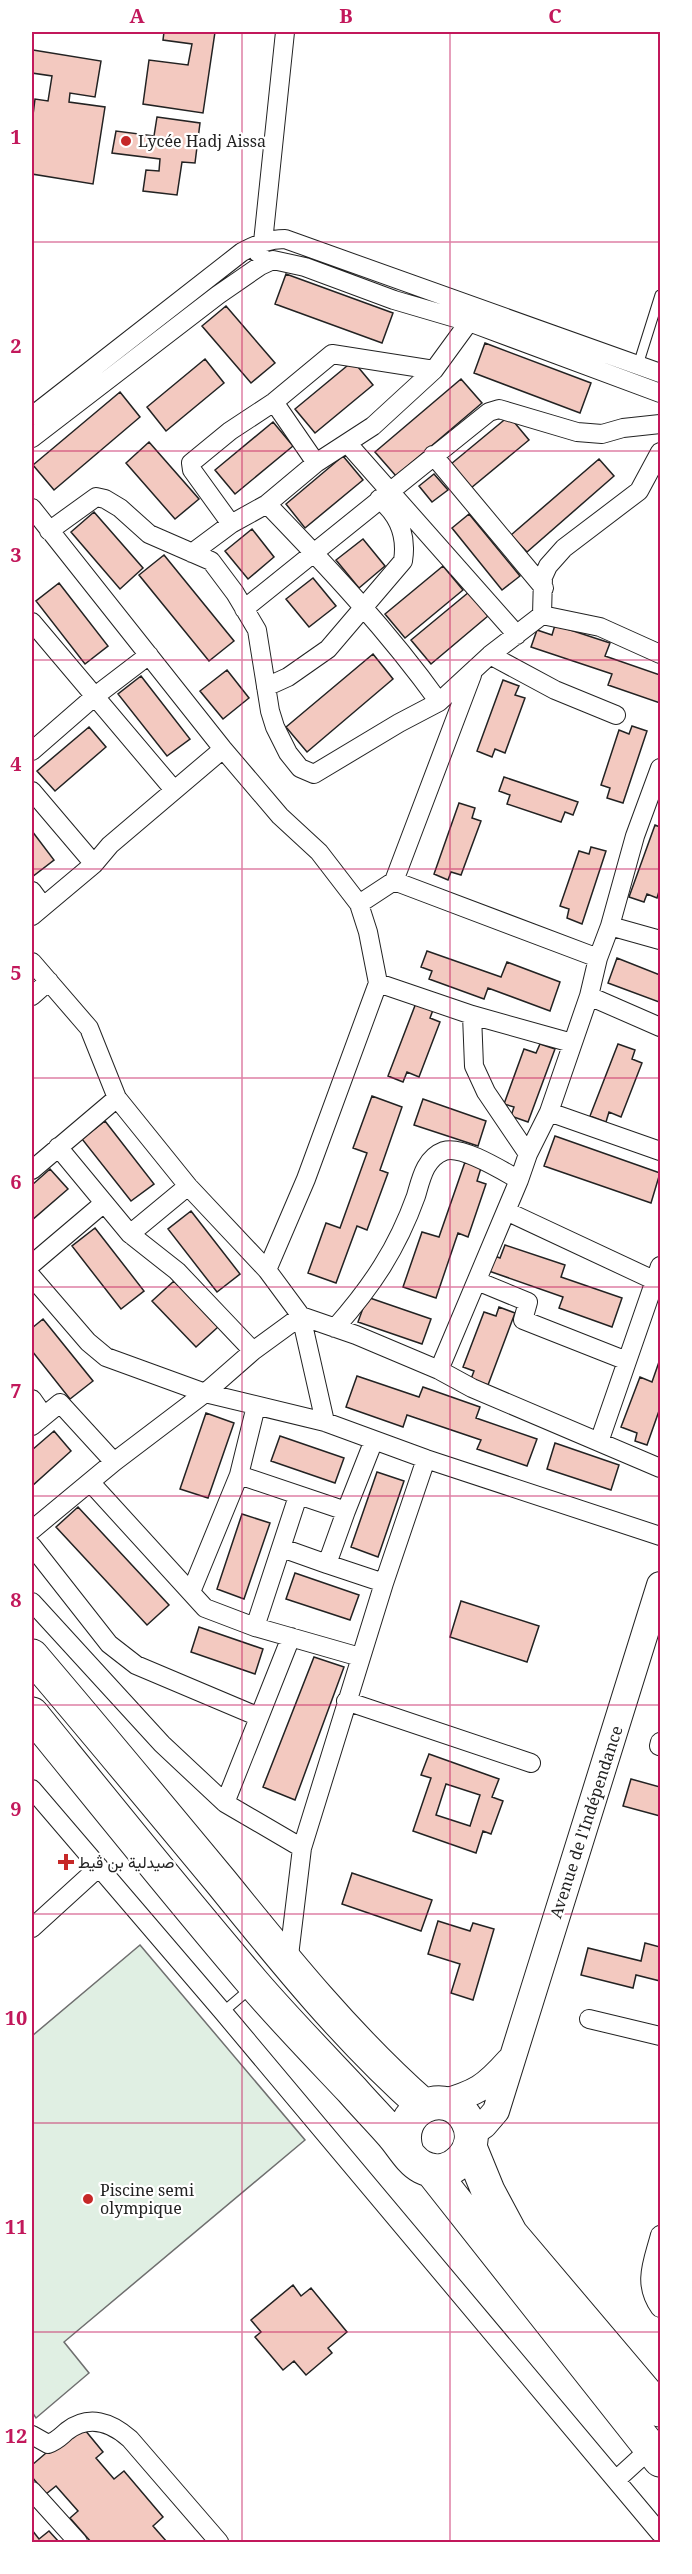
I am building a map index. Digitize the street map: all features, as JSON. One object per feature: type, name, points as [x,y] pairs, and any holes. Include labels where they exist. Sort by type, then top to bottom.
[{"type":"highway","points":[[32,1656],[288,1964],[386,2072],[433,2104],[456,2108],[467,2120],[471,2140],[488,2191],[511,2234],[660,2410]]},
{"type":"highway","points":[[32,1714],[255,1985],[419,2161],[655,2455]]},
{"type":"highway","points":[[433,2104],[411,2115],[407,2122],[404,2137],[419,2161],[451,2168],[459,2163],[471,2140]]},
{"type":"main road","name":"Avenue de l'Indépendance","points":[[471,2140],[496,2111],[660,1585]]},
{"type":"main road","points":[[433,2104],[471,2094],[488,2084],[511,2059]]},
{"type":"street","points":[[250,274],[262,242],[272,169],[285,32]]},
{"type":"street","points":[[32,416],[231,260],[262,242],[285,239],[660,373]]},
{"type":"street","points":[[32,438],[218,295],[273,260],[305,267],[394,300],[469,322],[660,393]]},
{"type":"street","points":[[192,553],[231,524],[267,504],[316,463],[373,426],[434,370],[469,322]]},
{"type":"street","points":[[231,524],[192,470],[191,463],[230,431],[274,402],[332,354],[434,370]]},
{"type":"street","points":[[274,402],[316,463]]},
{"type":"street","points":[[244,609],[489,412],[499,409],[578,432],[602,434],[623,428],[660,424]]},
{"type":"street","points":[[266,687],[288,677],[328,649],[403,561],[405,545],[393,510],[348,444]]},
{"type":"street","points":[[543,615],[543,577],[548,566],[564,548],[639,491],[660,452]]},
{"type":"street","points":[[433,455],[544,588]]},
{"type":"street","points":[[384,495],[517,635]]},
{"type":"street","points":[[48,531],[96,497],[105,499],[120,508],[149,534],[211,561],[256,630],[270,711],[288,753],[300,768],[314,774],[439,702],[490,655],[543,615],[600,627],[660,654]]},
{"type":"street","points":[[267,504],[410,661],[439,702]]},
{"type":"street","points":[[32,508],[48,531],[223,748],[280,816],[319,852],[359,904],[372,947],[378,983],[306,1179],[267,1270]]},
{"type":"street","points":[[32,622],[174,790]]},
{"type":"street","points":[[32,751],[149,655]]},
{"type":"street","points":[[490,655],[555,690],[616,714]]},
{"type":"street","points":[[359,904],[394,881],[474,671]]},
{"type":"street","points":[[32,891],[37,911],[94,864],[110,845],[223,748]]},
{"type":"street","points":[[439,1370],[528,1154],[549,1112],[610,926],[634,836],[660,768]]},
{"type":"street","points":[[32,791],[94,864]]},
{"type":"street","points":[[394,881],[598,958]]},
{"type":"street","points":[[610,926],[660,940]]},
{"type":"street","points":[[32,962],[89,1028],[117,1098],[188,1186],[267,1270],[301,1316],[325,1422]]},
{"type":"street","points":[[32,996],[49,981]]},
{"type":"street","points":[[378,983],[472,1015],[572,1043]]},
{"type":"street","points":[[588,996],[660,1027]]},
{"type":"street","points":[[472,1015],[474,1066],[486,1092],[528,1154]]},
{"type":"street","points":[[32,1170],[117,1098]]},
{"type":"street","points":[[549,1112],[660,1151]]},
{"type":"street","points":[[58,1147],[130,1234],[177,1271],[254,1351]]},
{"type":"street","points":[[335,1328],[389,1258],[406,1223],[424,1170],[433,1156],[446,1150],[477,1156],[519,1180]]},
{"type":"street","points":[[130,1234],[188,1186]]},
{"type":"street","points":[[32,1264],[104,1203]]},
{"type":"street","points":[[506,1212],[659,1277],[599,1442]]},
{"type":"street","points":[[32,1277],[88,1342],[106,1356],[205,1393],[325,1422],[426,1459],[660,1536]]},
{"type":"street","points":[[477,1281],[528,1302],[524,1320],[627,1361]]},
{"type":"street","points":[[301,1316],[439,1370],[472,1389],[660,1468]]},
{"type":"street","points":[[32,1530],[114,1462],[301,1316]]},
{"type":"street","points":[[32,1399],[38,1421],[60,1403],[114,1462]]},
{"type":"street","points":[[191,1592],[239,1475],[256,1406]]},
{"type":"street","points":[[327,1564],[374,1440]]},
{"type":"street","points":[[288,1964],[302,1848],[360,1657],[426,1459]]},
{"type":"street","points":[[239,1475],[346,1511]]},
{"type":"street","points":[[91,1483],[205,1608],[255,1627],[360,1657]]},
{"type":"street","points":[[255,1627],[298,1496]]},
{"type":"street","points":[[32,1546],[109,1644],[136,1665],[259,1717]]},
{"type":"street","points":[[282,1548],[384,1583]]},
{"type":"street","points":[[32,1602],[162,1744],[225,1803],[302,1848]]},
{"type":"street","points":[[225,1803],[291,1637]]},
{"type":"street","points":[[346,1701],[531,1763]]},
{"type":"street","points":[[32,1789],[223,2012],[660,2533]]},
{"type":"street","points":[[32,1928],[99,1868]]},
{"type":"street","points":[[589,2019],[660,2036]]},
{"type":"street","points":[[660,2235],[648,2277],[650,2289],[660,2308]]},
{"type":"street","points":[[32,2435],[48,2444],[57,2441],[82,2421],[92,2420],[118,2428],[219,2542]]},
{"type":"street","points":[[616,2480],[655,2455]]},
{"type":"street","points":[[32,2491],[78,2542]]},
{"type":"lane","points":[[638,365],[660,295]]},
{"type":"lane","points":[[223,2012],[255,1985]]},
{"type":"green space","points":[[140,1945],[305,2140],[64,2342],[89,2373],[36,2418],[32,2412],[32,2036]]},
{"type":"building","points":[[164,32],[215,32],[203,113],[143,104],[149,60],[188,65],[192,44],[163,40]]},
{"type":"building","points":[[33,50],[101,61],[95,97],[70,93],[69,102],[105,107],[93,184],[32,174],[32,123],[35,99],[48,101],[52,76],[32,73]]},
{"type":"building","points":[[157,117],[200,123],[195,163],[182,162],[177,195],[143,191],[146,170],[159,171],[160,159],[112,153],[116,131],[154,136]]},
{"type":"building","points":[[286,274],[393,313],[382,343],[275,304]]},
{"type":"building","points":[[226,306],[275,363],[251,383],[202,326]]},
{"type":"building","points":[[485,343],[591,383],[580,413],[474,373]]},
{"type":"building","points":[[205,359],[224,383],[166,431],[147,407]]},
{"type":"building","points":[[353,361],[373,385],[315,433],[295,409]]},
{"type":"building","points":[[461,379],[482,403],[396,476],[375,452]]},
{"type":"building","points":[[120,392],[140,417],[54,490],[33,465]]},
{"type":"building","points":[[509,416],[529,440],[471,488],[451,464]]},
{"type":"building","points":[[273,422],[293,446],[235,494],[215,470]]},
{"type":"building","points":[[149,442],[199,499],[175,519],[126,463]]},
{"type":"building","points":[[343,456],[363,480],[305,528],[286,504]]},
{"type":"building","points":[[599,459],[614,476],[527,552],[511,535]]},
{"type":"building","points":[[434,474],[448,490],[432,502],[419,486]]},
{"type":"building","points":[[94,512],[143,568],[120,589],[71,532]]},
{"type":"building","points":[[469,514],[520,576],[502,590],[452,528]]},
{"type":"building","points":[[252,529],[274,557],[248,579],[225,551]]},
{"type":"building","points":[[363,539],[385,566],[359,588],[336,560]]},
{"type":"building","points":[[164,555],[234,641],[209,661],[139,575]]},
{"type":"building","points":[[443,566],[463,590],[405,638],[385,614]]},
{"type":"building","points":[[313,578],[336,606],[309,627],[286,599]]},
{"type":"building","points":[[59,583],[108,646],[85,664],[36,601]]},
{"type":"building","points":[[469,592],[488,616],[431,664],[411,640]]},
{"type":"building","points":[[555,625],[610,643],[605,656],[660,675],[660,703],[608,685],[612,674],[531,647],[537,630],[552,635]]},
{"type":"building","points":[[373,654],[393,679],[307,752],[286,727]]},
{"type":"building","points":[[227,670],[249,698],[223,719],[200,691]]},
{"type":"building","points":[[141,676],[190,739],[167,756],[118,694]]},
{"type":"building","points":[[503,680],[519,686],[515,695],[525,698],[505,753],[495,749],[492,757],[477,751]]},
{"type":"building","points":[[632,726],[647,731],[623,803],[607,798],[610,788],[601,785],[619,730],[629,734]]},
{"type":"building","points":[[89,727],[106,747],[55,791],[37,771]]},
{"type":"building","points":[[504,777],[578,802],[573,815],[565,812],[561,822],[507,804],[510,795],[499,791]]},
{"type":"building","points":[[459,803],[475,808],[472,818],[481,821],[461,875],[451,872],[448,880],[434,874]]},
{"type":"building","points":[[655,825],[660,827],[660,888],[657,898],[647,894],[644,902],[629,897]]},
{"type":"building","points":[[32,831],[54,860],[32,877]]},
{"type":"building","points":[[591,847],[606,851],[582,924],[567,918],[569,909],[560,906],[579,851],[589,854]]},
{"type":"building","points":[[427,951],[501,977],[507,962],[560,982],[550,1011],[488,988],[484,999],[429,979],[432,971],[421,967]]},
{"type":"building","points":[[617,958],[660,975],[659,1002],[608,983]]},
{"type":"building","points":[[416,1003],[433,1010],[430,1018],[440,1022],[419,1077],[407,1072],[403,1082],[388,1076]]},
{"type":"building","points":[[540,1044],[555,1049],[528,1122],[511,1116],[514,1107],[504,1104],[524,1049],[536,1053]]},
{"type":"building","points":[[618,1044],[635,1050],[632,1059],[642,1063],[621,1117],[609,1112],[606,1122],[590,1116]]},
{"type":"building","points":[[372,1096],[402,1107],[380,1170],[388,1173],[367,1230],[357,1226],[336,1283],[308,1273],[326,1223],[340,1228],[367,1153],[353,1148]]},
{"type":"building","points":[[423,1099],[486,1121],[478,1146],[414,1125]]},
{"type":"building","points":[[105,1121],[154,1184],[131,1201],[82,1139]]},
{"type":"building","points":[[555,1136],[660,1173],[651,1203],[544,1166]]},
{"type":"building","points":[[465,1162],[481,1168],[477,1181],[486,1184],[468,1237],[458,1233],[436,1298],[403,1287],[422,1232],[439,1237]]},
{"type":"building","points":[[50,1169],[68,1189],[32,1220],[32,1185]]},
{"type":"building","points":[[191,1211],[240,1274],[217,1292],[168,1229]]},
{"type":"building","points":[[95,1228],[144,1291],[121,1309],[72,1246]]},
{"type":"building","points":[[505,1245],[565,1265],[561,1277],[622,1298],[612,1327],[559,1308],[563,1297],[486,1270],[492,1255],[500,1258]]},
{"type":"building","points":[[174,1281],[218,1327],[196,1347],[152,1301]]},
{"type":"building","points":[[367,1297],[431,1319],[422,1344],[358,1322]]},
{"type":"building","points":[[499,1307],[515,1313],[488,1385],[471,1379],[474,1371],[463,1367],[484,1312],[496,1316]]},
{"type":"building","points":[[43,1319],[93,1381],[70,1399],[32,1351],[32,1328]]},
{"type":"building","points":[[660,1359],[660,1408],[647,1445],[635,1441],[637,1433],[621,1427],[640,1377],[652,1382]]},
{"type":"building","points":[[357,1376],[419,1397],[423,1387],[480,1407],[476,1418],[537,1439],[527,1466],[477,1449],[481,1440],[407,1415],[403,1427],[346,1407]]},
{"type":"building","points":[[206,1413],[234,1423],[208,1498],[180,1489]]},
{"type":"building","points":[[54,1431],[71,1451],[32,1486],[32,1450]]},
{"type":"building","points":[[280,1436],[344,1458],[335,1483],[271,1461]]},
{"type":"building","points":[[555,1443],[619,1465],[611,1490],[547,1469]]},
{"type":"building","points":[[377,1472],[404,1481],[378,1557],[351,1547]]},
{"type":"building","points":[[78,1507],[169,1605],[147,1625],[56,1527]]},
{"type":"building","points":[[242,1514],[270,1523],[244,1599],[217,1589]]},
{"type":"building","points":[[295,1573],[359,1595],[350,1620],[286,1599]]},
{"type":"building","points":[[461,1601],[539,1626],[527,1662],[450,1637]]},
{"type":"building","points":[[199,1627],[263,1649],[255,1674],[191,1652]]},
{"type":"building","points":[[314,1657],[344,1667],[295,1800],[263,1787]]},
{"type":"building","points":[[429,1754],[499,1779],[492,1797],[503,1801],[491,1834],[483,1831],[476,1853],[413,1831],[431,1778],[421,1775]],"holes":[[[446,1784],[480,1795],[470,1826],[436,1815]]]},
{"type":"building","points":[[631,1779],[660,1787],[660,1816],[623,1806]]},
{"type":"building","points":[[352,1873],[432,1900],[421,1931],[342,1904]]},
{"type":"building","points":[[438,1921],[470,1931],[473,1923],[494,1929],[473,2000],[451,1993],[460,1964],[428,1954]]},
{"type":"building","points":[[645,1943],[660,1947],[660,1981],[636,1975],[633,1988],[581,1975],[588,1948],[641,1961]]},
{"type":"building","points":[[293,2285],[301,2296],[311,2288],[347,2332],[328,2348],[332,2353],[306,2375],[294,2361],[283,2370],[255,2337],[261,2332],[251,2320]]},
{"type":"building","points":[[80,2424],[103,2452],[96,2458],[114,2479],[124,2471],[163,2517],[153,2526],[167,2542],[91,2542],[70,2518],[78,2511],[56,2486],[46,2494],[32,2477],[32,2465]]},
{"type":"building","points":[[32,2530],[39,2539],[49,2531],[59,2542],[32,2542]]},
{"type":"place","name":"Lycée Hadj Aissa","points":[[126,141]]},
{"type":"place","name":"صيدلية بن ڤيط","points":[[66,1862]]},
{"type":"place","name":"Piscine semi olympique","points":[[88,2199]]}]
